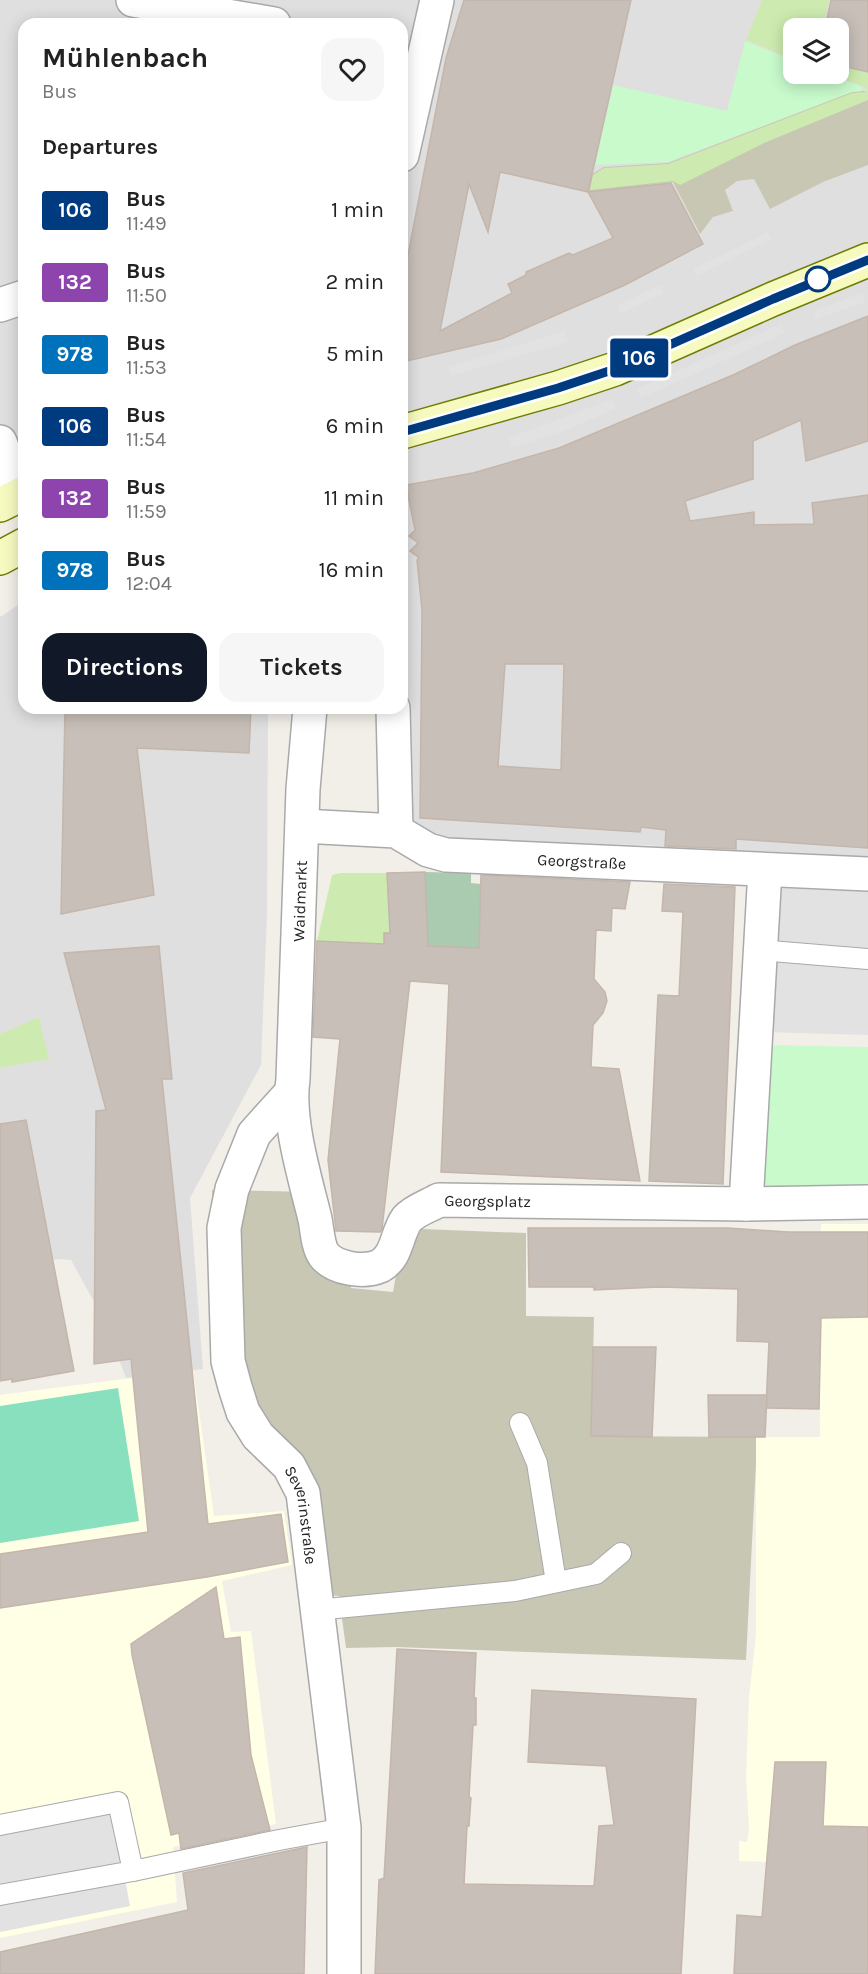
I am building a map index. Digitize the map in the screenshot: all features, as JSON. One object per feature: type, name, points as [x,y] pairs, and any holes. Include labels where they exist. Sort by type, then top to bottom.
[{"type":"main road","points":[[408,430],[558,388],[615,369],[868,260]]},
{"type":"main road","points":[[0,558],[18,548]]},
{"type":"street","points":[[133,0],[239,18]]},
{"type":"street","points":[[408,97],[413,48],[437,0]]},
{"type":"street","points":[[0,305],[18,299]]},
{"type":"street","points":[[0,442],[15,497]]},
{"type":"street","name":"Waidmarkt","points":[[290,1094],[302,826],[310,714]]},
{"type":"street","points":[[393,714],[396,831]]},
{"type":"street","name":"Georgstraße","points":[[302,826],[396,831],[428,850],[446,855],[868,874]]},
{"type":"street","points":[[746,1204],[765,870]]},
{"type":"street","name":"Georgsplatz","points":[[290,1094],[298,1149],[323,1254],[338,1266],[357,1269],[380,1266],[393,1253],[400,1231],[408,1218],[439,1200],[746,1204],[868,1202]]},
{"type":"street","name":"Severinstraße","points":[[290,1094],[254,1134],[232,1189],[227,1208],[224,1228],[228,1361],[243,1412],[258,1436],[289,1466],[303,1493],[344,1828],[344,1974]]},
{"type":"lane","points":[[760,950],[868,958]]},
{"type":"lane","points":[[520,1423],[537,1463],[556,1582]]},
{"type":"lane","points":[[316,1610],[514,1591],[596,1574],[621,1553]]},
{"type":"lane","points":[[0,1825],[118,1802],[133,1871]]},
{"type":"lane","points":[[0,1895],[133,1871],[344,1828]]},
{"type":"shaded area","points":[[0,0],[868,0],[868,857],[644,845],[437,840],[406,819],[408,18],[18,18],[18,446],[0,455]]},
{"type":"shaded area","points":[[852,92],[868,92],[868,165],[823,182],[770,209],[754,179],[737,181],[725,190],[733,211],[713,217],[700,234],[673,182],[588,192],[592,174],[604,167],[668,163]]},
{"type":"shaded area","points":[[768,232],[772,239],[697,276],[693,269]]},
{"type":"shaded area","points":[[660,285],[664,293],[621,314],[617,306]]},
{"type":"shaded area","points":[[862,293],[865,302],[816,319],[814,311]]},
{"type":"shaded area","points":[[781,324],[785,333],[641,398],[637,389]]},
{"type":"shaded area","points":[[565,331],[568,342],[450,376],[448,367]]},
{"type":"shaded area","points":[[613,399],[617,408],[564,431],[512,448],[509,438]]},
{"type":"shaded area","points":[[18,605],[18,714],[268,714],[267,913],[261,1065],[190,1198],[203,1369],[126,1378],[104,1320],[71,1260],[28,1263],[0,1249],[0,617]]},
{"type":"shaded area","points":[[425,872],[471,873],[471,883],[481,884],[479,948],[428,946]]},
{"type":"shaded area","points":[[774,888],[868,892],[868,1035],[765,1032]]},
{"type":"shaded area","points":[[212,1190],[313,1192],[319,1252],[352,1251],[351,1288],[393,1292],[396,1275],[422,1229],[526,1233],[526,1316],[594,1317],[591,1436],[756,1437],[746,1660],[396,1647],[346,1648],[339,1596],[315,1594],[306,1469],[224,1377]]},
{"type":"shaded area","points":[[821,1224],[868,1224],[868,1974],[797,1863],[739,1861],[739,1841],[747,1842],[749,1829],[746,1776],[749,1697],[756,1635],[756,1437],[820,1437]]},
{"type":"shaded area","points":[[193,1370],[214,1516],[284,1511],[292,1565],[222,1581],[231,1632],[251,1631],[276,1824],[173,1847],[177,1902],[0,1938],[0,1395]]},
{"type":"shaded area","points":[[112,1810],[130,1906],[0,1932],[0,1832]]},
{"type":"green space","points":[[762,0],[829,0],[824,18],[783,18],[783,55],[746,40]]},
{"type":"green space","points":[[745,41],[783,56],[783,84],[849,84],[849,82],[862,87],[861,91],[852,92],[668,162],[595,165],[613,85],[727,111]]},
{"type":"green space","points":[[849,62],[859,70],[868,72],[868,100],[764,143],[680,185],[673,181],[590,190],[593,175],[604,168],[668,164],[852,93],[866,92],[867,88],[849,81]]},
{"type":"green space","points":[[387,873],[390,933],[384,933],[384,944],[317,941],[332,875]]},
{"type":"green space","points":[[39,1017],[49,1059],[0,1068],[0,1034]]},
{"type":"green space","points":[[765,1045],[868,1047],[868,1201],[758,1204]]},
{"type":"green space","points":[[118,1388],[139,1521],[0,1543],[0,1406]]},
{"type":"building","points":[[464,0],[631,0],[588,192],[671,183],[703,244],[625,285],[501,339],[408,361],[408,255],[446,58]],"holes":[[[500,172],[588,192],[613,238],[573,255],[569,253],[526,272],[526,275],[508,284],[512,293],[440,331],[469,184],[488,232]]]},
{"type":"building","points":[[831,0],[868,0],[868,72],[849,68],[849,18],[827,18]]},
{"type":"building","points":[[868,316],[868,441],[806,461],[801,420],[753,441],[753,479],[685,501],[690,521],[754,512],[754,525],[814,524],[812,503],[868,495],[868,848],[736,839],[736,849],[665,846],[666,830],[641,827],[640,832],[420,818],[422,610],[417,560],[419,558],[410,551],[418,543],[409,536],[415,530],[408,485],[473,473],[559,448],[733,375],[795,345]],"holes":[[[505,664],[564,664],[561,770],[498,766]]]},
{"type":"building","points":[[65,714],[251,714],[249,753],[137,748],[154,895],[61,914]]},
{"type":"building","points":[[425,872],[428,946],[479,948],[481,875],[630,882],[625,909],[612,908],[611,931],[596,930],[594,979],[605,992],[607,1001],[603,1013],[593,1025],[591,1067],[619,1069],[640,1181],[441,1172],[449,984],[410,981],[382,1229],[380,1232],[336,1231],[328,1160],[340,1039],[313,1037],[317,941],[384,944],[384,933],[390,933],[387,873]]},
{"type":"building","points":[[664,884],[735,887],[723,1184],[649,1181],[658,995],[679,996],[683,912],[662,911]]},
{"type":"building","points":[[159,946],[172,1079],[162,1079],[208,1524],[281,1514],[288,1562],[207,1577],[0,1608],[0,1554],[148,1532],[131,1359],[94,1364],[96,1111],[106,1110],[64,953]]},
{"type":"building","points":[[26,1120],[74,1371],[12,1382],[12,1379],[0,1381],[0,1124]]},
{"type":"building","points":[[528,1228],[728,1228],[788,1232],[868,1232],[868,1317],[821,1318],[819,1409],[766,1408],[769,1342],[737,1341],[738,1289],[658,1287],[594,1290],[594,1287],[529,1287]]},
{"type":"building","points":[[593,1347],[656,1347],[652,1437],[591,1436]]},
{"type":"building","points":[[708,1395],[767,1395],[765,1437],[709,1437]]},
{"type":"building","points":[[216,1587],[224,1639],[240,1637],[251,1755],[270,1830],[181,1849],[179,1833],[171,1835],[131,1644]]},
{"type":"building","points":[[397,1649],[476,1653],[474,1698],[476,1698],[476,1725],[473,1725],[469,1797],[471,1798],[464,1884],[594,1886],[599,1826],[614,1825],[606,1766],[528,1762],[532,1690],[696,1699],[681,1974],[375,1974],[379,1880],[384,1878]]},
{"type":"building","points":[[775,1762],[826,1762],[823,1826],[868,1827],[868,1974],[734,1974],[737,1915],[762,1917]]},
{"type":"building","points":[[307,1847],[304,1974],[0,1974],[0,1952],[188,1910],[183,1873]]},
{"type":"bus line","name":"106","points":[[408,430],[558,388],[615,369],[868,260]]}]
